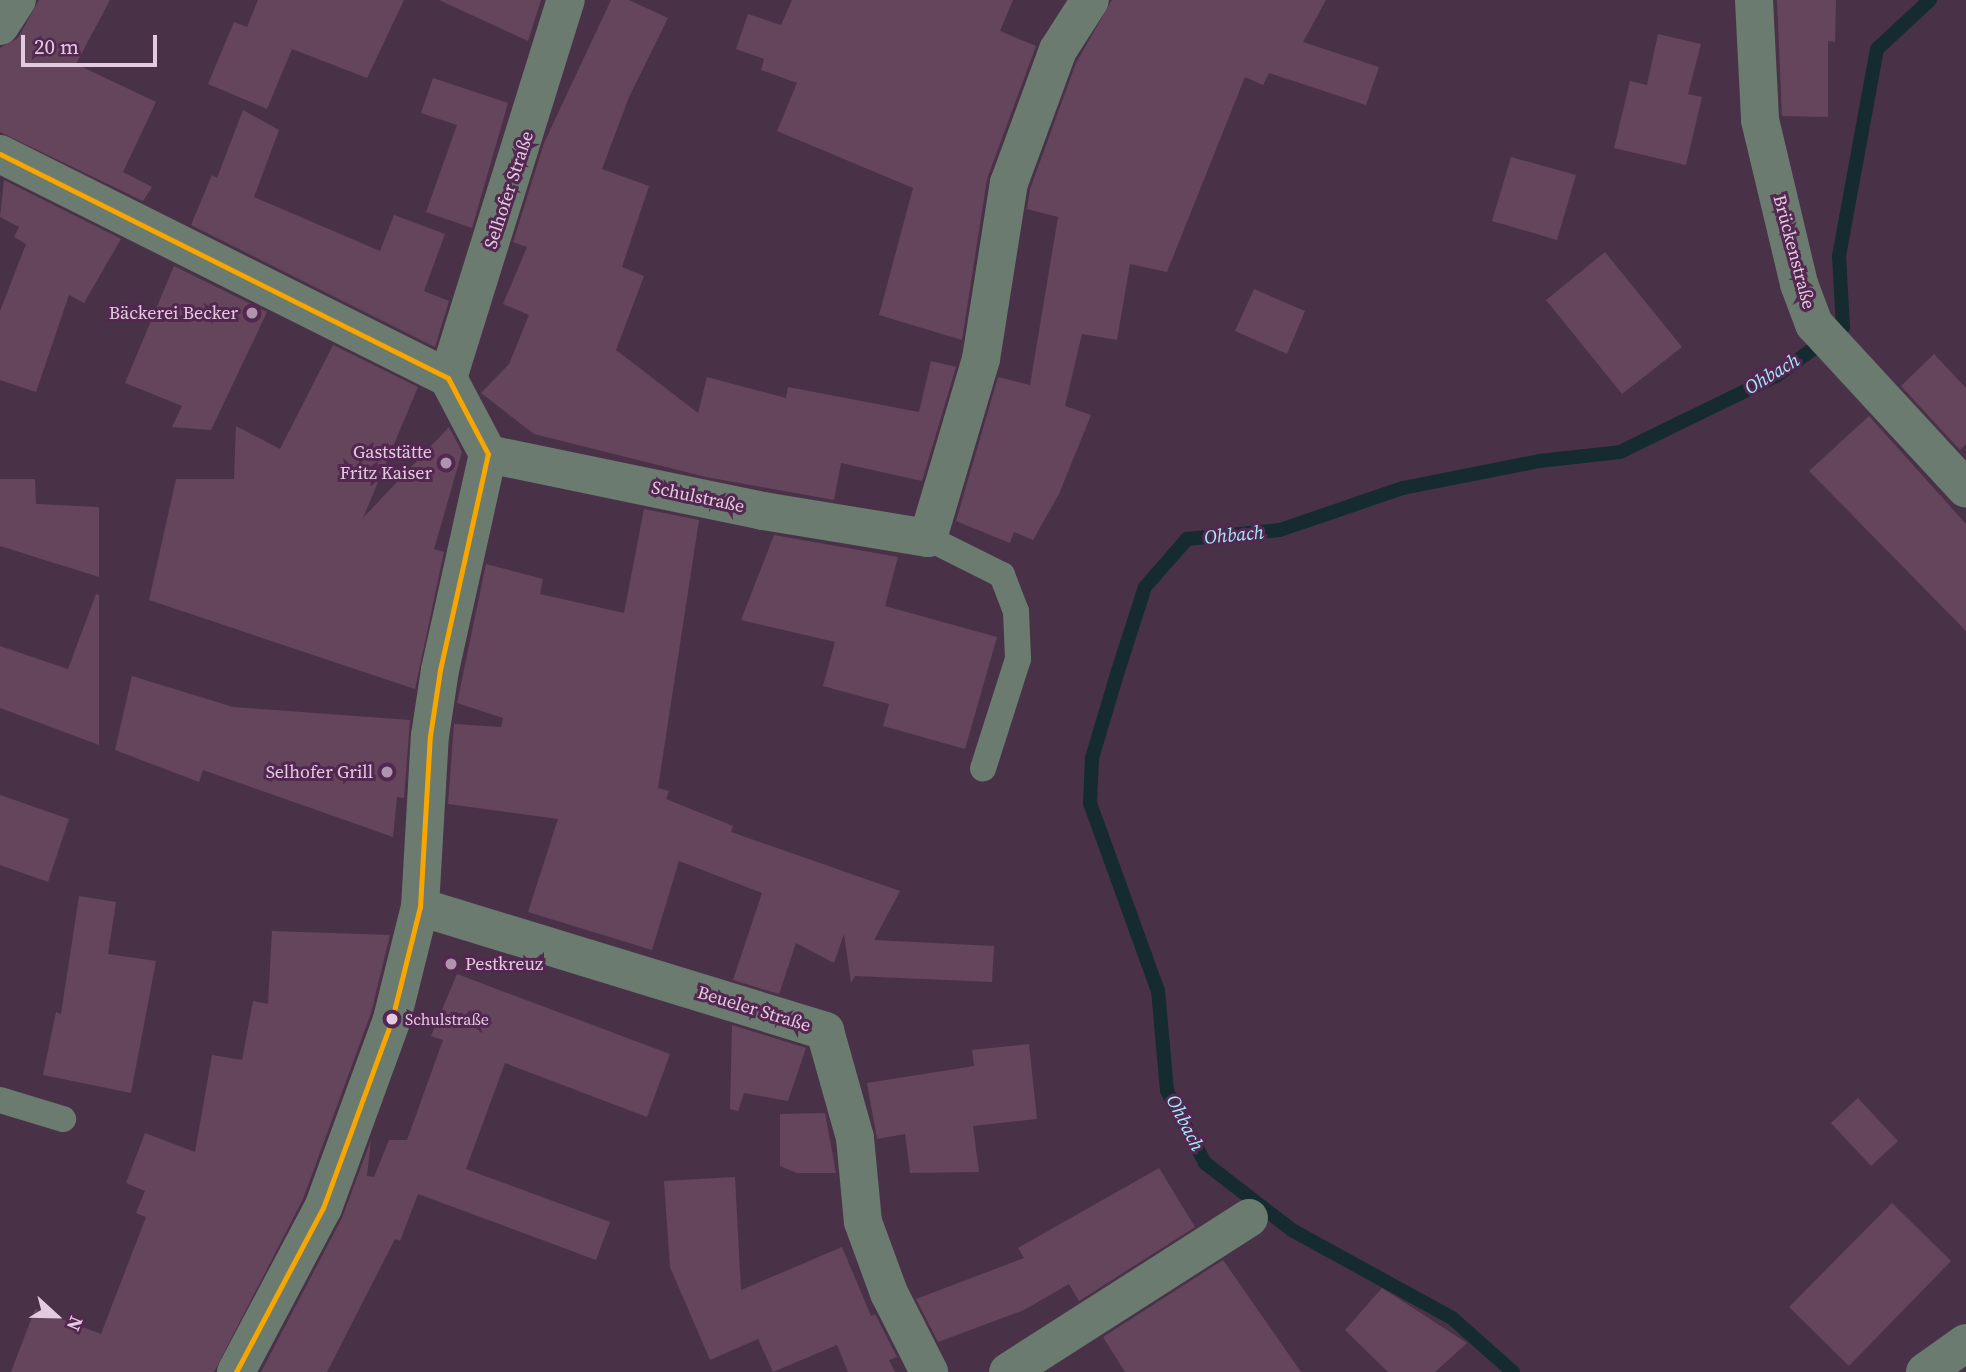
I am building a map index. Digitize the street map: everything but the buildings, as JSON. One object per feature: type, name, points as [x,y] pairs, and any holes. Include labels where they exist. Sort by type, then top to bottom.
[{"type":"street","points":[[0,26],[18,0]]},
{"type":"street","name":"Selhofer Straße","points":[[448,378],[566,0]]},
{"type":"street","points":[[928,538],[981,359],[1009,183],[1058,50],[1090,0]]},
{"type":"street","name":"Brückenstraße","points":[[1754,0],[1760,120],[1799,284],[1814,324],[1966,489]]},
{"type":"street","points":[[0,154],[448,378],[488,454],[430,736],[420,907],[392,1019],[323,1208],[236,1372]]},
{"type":"street","name":"Schulstraße","points":[[488,454],[764,511],[928,538]]},
{"type":"street","name":"Beueler Straße","points":[[420,907],[825,1031],[855,1138],[863,1222],[889,1293],[929,1372]]},
{"type":"street","points":[[1008,1372],[1249,1218]]},
{"type":"street","points":[[1924,1372],[1966,1343]]},
{"type":"lane","points":[[928,538],[1002,575],[1016,611],[1018,659],[983,769]]},
{"type":"lane","points":[[0,1100],[63,1119]]},
{"type":"waterway","name":"Ohbach","points":[[1513,1372],[1452,1318],[1292,1230],[1205,1163],[1167,1091],[1158,991],[1090,803],[1092,758],[1118,671],[1145,587],[1187,539],[1280,530],[1403,488],[1539,461],[1620,452],[1776,376],[1843,327],[1839,256],[1877,49],[1930,0]]},
{"type":"transit line","points":[[0,154],[448,378],[488,454]]},
{"type":"transit line","points":[[236,1372],[323,1208],[392,1019],[420,907],[430,736],[440,670],[488,454]]},
{"type":"place","name":"Bäckerei Becker","points":[[252,313]]},
{"type":"place","name":"Gaststätte Fritz Kaiser","points":[[446,463]]},
{"type":"place","name":"Selhofer Grill","points":[[387,772]]},
{"type":"place","name":"Pestkreuz","points":[[451,964]]},
{"type":"place","name":"Schulstraße","points":[[392,1019]]}]
